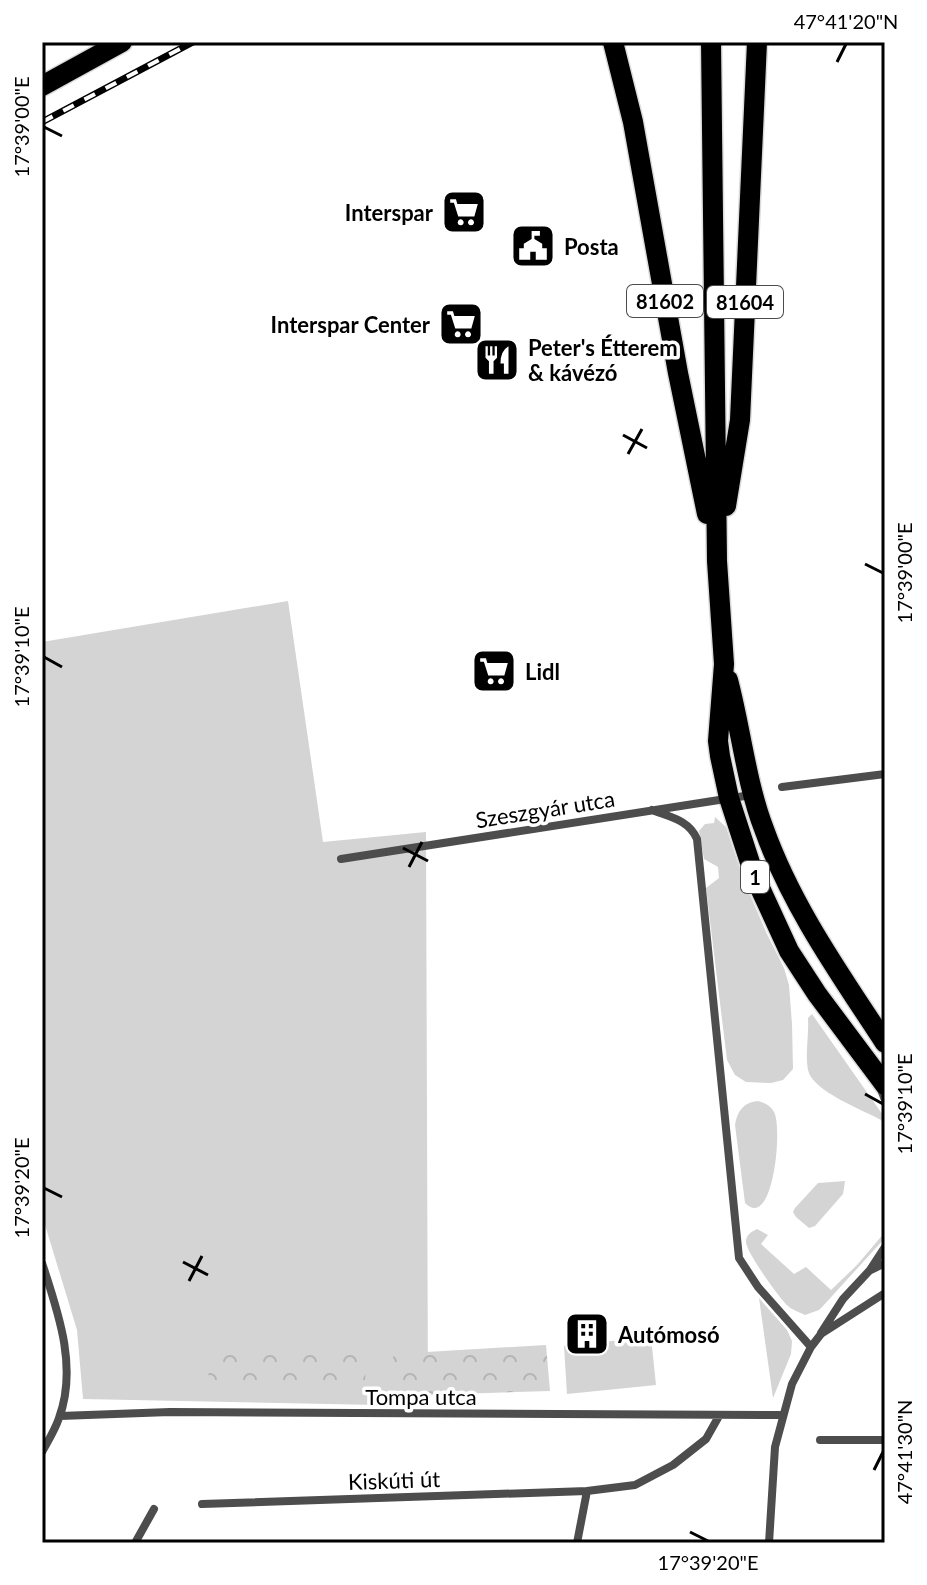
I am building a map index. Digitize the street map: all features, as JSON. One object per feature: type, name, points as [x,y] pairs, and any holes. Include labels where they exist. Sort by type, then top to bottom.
[{"type":"main road","points":[[42,86],[122,42]]},
{"type":"main road","name":"81602","points":[[613,42],[633,122],[678,373],[717,561]]},
{"type":"main road","name":"1","points":[[711,42],[717,561],[724,664],[718,741],[729,798],[754,875],[789,951],[885,1085]]},
{"type":"main road","name":"81604","points":[[717,561],[740,420],[757,42]]},
{"type":"main road","name":"1","points":[[724,664],[754,794],[771,849],[802,913],[885,1043]]},
{"type":"street","points":[[782,787],[885,774]]},
{"type":"street","name":"Szeszgyár utca","points":[[341,859],[754,794]]},
{"type":"street","points":[[652,810],[687,824],[694,831],[698,851],[739,1258],[758,1287],[811,1347]]},
{"type":"street","points":[[871,1065],[885,1100]]},
{"type":"street","points":[[769,1543],[775,1447],[792,1384],[811,1347],[843,1299],[870,1270],[885,1247]]},
{"type":"street","points":[[42,1263],[59,1315],[66,1358],[60,1416],[42,1452]]},
{"type":"street","points":[[870,1270],[885,1263]]},
{"type":"street","points":[[821,1334],[885,1293]]},
{"type":"street","name":"Tompa utca","points":[[60,1416],[170,1412],[783,1415]]},
{"type":"street","name":"Kiskúti út","points":[[202,1504],[587,1491],[635,1485],[673,1465],[706,1439],[719,1416]]},
{"type":"street","points":[[820,1440],[885,1440]]},
{"type":"street","points":[[577,1543],[587,1491]]},
{"type":"street","points":[[135,1543],[154,1509]]},
{"type":"green space","points":[[288,601],[323,842],[426,832],[428,1406],[83,1399],[77,1330],[42,1215],[42,642]]},
{"type":"green space","points":[[715,817],[726,827],[744,881],[789,985],[793,1069],[783,1080],[771,1083],[746,1082],[735,1075],[727,1060],[706,888],[719,878],[718,867],[704,859],[699,831],[705,824],[714,823]]},
{"type":"green space","points":[[812,1014],[885,1118],[885,1127],[881,1120],[828,1092],[812,1078],[807,1057],[808,1018]]},
{"type":"green space","points":[[758,1101],[774,1112],[777,1137],[769,1191],[763,1203],[755,1208],[745,1203],[735,1125],[742,1108]]},
{"type":"green space","points":[[845,1181],[843,1194],[815,1226],[809,1228],[796,1217],[793,1212],[795,1208],[818,1183]]},
{"type":"green space","points":[[757,1229],[768,1235],[761,1244],[794,1274],[806,1267],[831,1290],[885,1232],[885,1238],[819,1310],[805,1315],[784,1302],[751,1255],[746,1240]]},
{"type":"green space","points":[[759,1298],[787,1330],[792,1341],[791,1354],[773,1398]]},
{"type":"green space","points":[[651,1337],[656,1385],[567,1394],[564,1346]]},
{"type":"green space","points":[[546,1345],[550,1391],[395,1396],[393,1354]]},
{"type":"green space","points":[[366,1351],[365,1390],[208,1391],[209,1354]]},
{"type":"railway","points":[[42,122],[193,42]]},
{"type":"place","name":"Interspar","points":[[464,212]]},
{"type":"place","name":"Posta","points":[[533,246]]},
{"type":"place","name":"Interspar Center","points":[[461,324]]},
{"type":"place","name":"Peter's Étterem & kávézó","points":[[497,360]]},
{"type":"place","name":"Lidl","points":[[494,671]]},
{"type":"place","name":"Autómosó","points":[[587,1334]]}]
